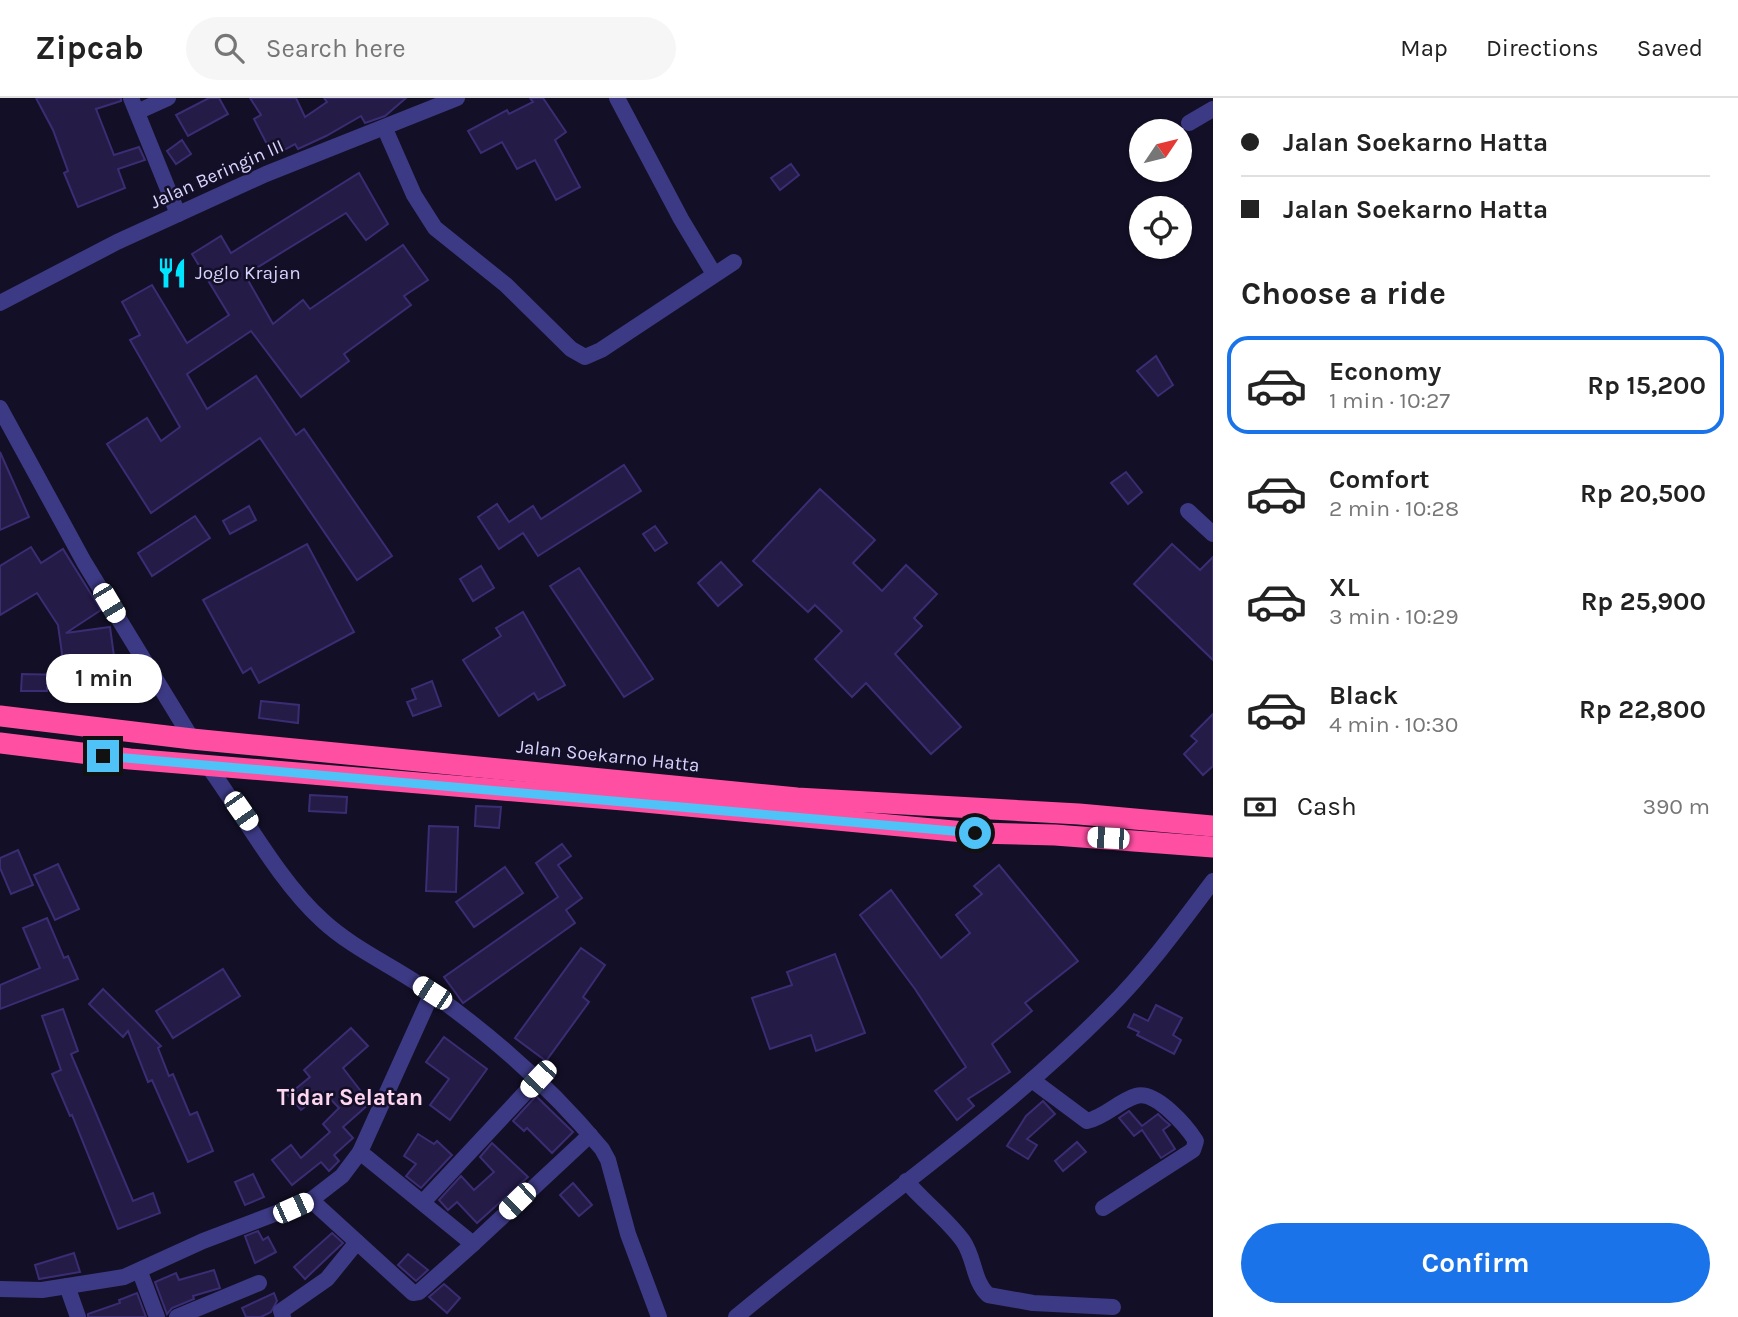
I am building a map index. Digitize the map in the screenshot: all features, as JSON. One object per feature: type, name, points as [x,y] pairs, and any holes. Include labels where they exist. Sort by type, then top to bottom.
[{"type":"highway","name":"Jalan Soekarno Hatta","points":[[0,716],[192,739],[1053,824],[1213,847]]},
{"type":"highway","name":"Jalan Soekarno Hatta","points":[[0,743],[208,766],[975,833],[1053,824],[1213,826]]},
{"type":"street","points":[[168,98],[134,105],[178,215]]},
{"type":"street","name":"Jalan Beringin III","points":[[0,303],[117,242],[266,174],[385,129],[457,98]]},
{"type":"street","points":[[620,99],[681,219],[714,274]]},
{"type":"street","points":[[1192,121],[1213,109]]},
{"type":"street","points":[[385,129],[414,195],[435,228],[506,285],[579,354],[590,356],[601,350],[734,262]]},
{"type":"street","points":[[0,408],[84,562],[192,739]]},
{"type":"street","points":[[1188,511],[1213,534]]},
{"type":"street","points":[[208,766],[294,888],[322,921],[432,993],[538,1079],[590,1135],[608,1160],[628,1234],[659,1317]]},
{"type":"street","points":[[736,1317],[906,1181],[957,1144],[1032,1080],[1136,980],[1213,881]]},
{"type":"street","points":[[0,1289],[67,1286],[140,1272],[204,1241],[310,1199],[342,1176],[360,1152],[432,993]]},
{"type":"street","points":[[423,1202],[538,1079]]},
{"type":"street","points":[[1032,1080],[1087,1121],[1134,1097],[1147,1097],[1173,1114],[1196,1142],[1193,1150],[1103,1209]]},
{"type":"street","points":[[310,1199],[415,1294],[590,1135]]},
{"type":"street","points":[[360,1152],[473,1244]]},
{"type":"street","points":[[906,1181],[962,1239],[971,1256],[979,1284],[988,1295],[1032,1304],[1113,1307]]},
{"type":"street","points":[[283,1317],[281,1311],[327,1279],[357,1242]]},
{"type":"street","points":[[140,1272],[157,1317]]},
{"type":"street","points":[[177,1317],[259,1283]]},
{"type":"street","points":[[67,1286],[78,1317]]},
{"type":"building","points":[[36,98],[121,98],[121,101],[96,109],[114,155],[139,147],[145,160],[118,169],[125,188],[78,207],[64,173],[68,171],[53,130]]},
{"type":"building","points":[[209,98],[219,98],[228,114],[188,136],[176,115]]},
{"type":"building","points":[[250,98],[296,98],[305,117],[327,102],[324,98],[406,98],[385,116],[365,123],[361,116],[298,149],[295,144],[273,156],[254,119],[261,115]]},
{"type":"building","points":[[530,98],[543,98],[566,132],[555,140],[580,187],[556,200],[535,160],[517,169],[502,142],[481,153],[468,131],[507,110],[509,114],[533,102]]},
{"type":"building","points":[[182,140],[191,154],[176,164],[167,151]]},
{"type":"building","points":[[791,164],[799,175],[780,190],[771,178]]},
{"type":"building","points":[[359,173],[388,224],[366,240],[346,213],[245,275],[273,324],[303,300],[310,309],[403,245],[428,280],[404,296],[411,305],[344,354],[349,361],[301,397],[251,331],[187,374],[207,409],[256,376],[296,435],[304,429],[392,556],[357,580],[260,438],[151,513],[107,444],[147,418],[161,441],[180,427],[130,340],[140,335],[122,302],[152,285],[187,343],[229,315],[192,254],[221,236],[231,253]]},
{"type":"building","points":[[1156,356],[1173,385],[1158,396],[1137,371]]},
{"type":"building","points":[[0,452],[29,517],[0,530]]},
{"type":"building","points":[[624,465],[641,491],[538,556],[523,533],[499,549],[478,517],[497,504],[509,522],[533,506],[541,519]]},
{"type":"building","points":[[1126,472],[1142,492],[1128,504],[1111,483]]},
{"type":"building","points":[[820,489],[875,540],[853,563],[882,591],[906,565],[937,594],[914,618],[922,626],[895,654],[961,727],[931,754],[866,683],[852,697],[815,659],[842,631],[815,605],[808,612],[753,561]]},
{"type":"building","points":[[249,506],[256,520],[230,534],[223,521]]},
{"type":"building","points":[[195,516],[210,538],[152,576],[138,553]]},
{"type":"building","points":[[655,526],[667,543],[655,551],[643,534]]},
{"type":"building","points":[[307,544],[354,632],[259,683],[251,668],[243,673],[203,600]]},
{"type":"building","points":[[1172,544],[1200,570],[1213,557],[1213,660],[1134,584]]},
{"type":"building","points":[[31,547],[41,563],[63,549],[101,610],[66,633],[110,627],[117,678],[47,687],[47,691],[21,691],[22,674],[65,675],[58,625],[37,593],[0,615],[0,566]]},
{"type":"building","points":[[721,562],[742,585],[718,606],[698,583]]},
{"type":"building","points":[[481,566],[494,588],[473,601],[460,579]]},
{"type":"building","points":[[579,568],[653,679],[624,697],[550,586]]},
{"type":"building","points":[[523,612],[565,685],[538,700],[534,693],[499,716],[463,660],[501,636],[496,628]]},
{"type":"building","points":[[432,681],[441,706],[413,716],[407,702],[416,699],[412,689]]},
{"type":"building","points":[[261,701],[299,705],[298,723],[259,718]]},
{"type":"building","points":[[1213,714],[1213,766],[1203,775],[1184,754],[1197,741],[1191,736]]},
{"type":"building","points":[[310,795],[347,797],[346,813],[309,811]]},
{"type":"building","points":[[476,806],[501,807],[499,828],[475,826]]},
{"type":"building","points":[[429,826],[458,827],[456,892],[426,891]]},
{"type":"building","points":[[562,844],[571,856],[558,865],[582,898],[566,910],[575,923],[463,1003],[444,977],[558,897],[536,863]]},
{"type":"building","points":[[18,850],[33,885],[11,894],[0,868],[0,858]]},
{"type":"building","points":[[58,864],[79,909],[55,920],[34,875]]},
{"type":"building","points":[[999,865],[1078,961],[1025,1003],[1032,1011],[992,1044],[1010,1072],[968,1099],[974,1106],[957,1120],[935,1091],[966,1067],[915,989],[860,915],[891,890],[941,958],[970,933],[956,915],[982,894],[974,886]]},
{"type":"building","points":[[505,867],[523,893],[474,927],[456,902]]},
{"type":"building","points":[[47,918],[64,958],[68,956],[78,979],[0,1009],[0,985],[40,968],[23,928]]},
{"type":"building","points":[[581,948],[605,965],[583,997],[589,1002],[546,1061],[515,1038]]},
{"type":"building","points":[[835,954],[865,1033],[816,1051],[811,1035],[770,1049],[752,998],[792,985],[787,972]]},
{"type":"building","points":[[223,969],[240,996],[173,1038],[156,1011]]},
{"type":"building","points":[[103,989],[161,1046],[158,1048],[169,1076],[173,1074],[190,1115],[197,1112],[213,1151],[188,1162],[152,1080],[148,1082],[128,1031],[123,1037],[89,1004]]},
{"type":"building","points":[[1156,1005],[1182,1018],[1173,1035],[1181,1040],[1174,1054],[1137,1035],[1139,1032],[1128,1027],[1134,1014],[1148,1021]]},
{"type":"building","points":[[63,1009],[78,1051],[71,1054],[133,1201],[153,1193],[160,1213],[118,1229],[72,1115],[70,1116],[52,1074],[61,1070],[42,1016]]},
{"type":"building","points":[[351,1028],[368,1046],[343,1068],[370,1103],[343,1127],[353,1138],[334,1155],[339,1161],[329,1171],[321,1162],[292,1185],[272,1160],[291,1145],[301,1158],[330,1132],[323,1124],[339,1108],[324,1092],[301,1110],[288,1095],[310,1077],[304,1070]]},
{"type":"building","points":[[444,1037],[487,1069],[450,1120],[430,1105],[449,1079],[426,1062]]},
{"type":"building","points":[[536,1096],[573,1132],[552,1153],[527,1128],[524,1131],[513,1121]]},
{"type":"building","points":[[1043,1101],[1055,1114],[1027,1139],[1037,1145],[1028,1159],[1007,1146],[1026,1116]]},
{"type":"building","points":[[1129,1111],[1142,1126],[1158,1114],[1170,1125],[1163,1130],[1175,1149],[1161,1158],[1142,1130],[1134,1136],[1119,1118]]},
{"type":"building","points":[[418,1134],[434,1144],[437,1141],[452,1155],[421,1188],[406,1176],[416,1164],[404,1156]]},
{"type":"building","points":[[1077,1142],[1086,1152],[1063,1171],[1055,1161]]},
{"type":"building","points":[[492,1143],[528,1177],[477,1223],[457,1202],[448,1210],[439,1200],[461,1176],[474,1190],[494,1172],[480,1157]]},
{"type":"building","points":[[253,1174],[264,1197],[245,1205],[235,1182]]},
{"type":"building","points":[[573,1183],[592,1205],[579,1216],[560,1195]]},
{"type":"building","points":[[258,1231],[263,1240],[268,1237],[276,1252],[255,1263],[245,1236]]},
{"type":"building","points":[[332,1233],[343,1243],[305,1279],[294,1267]]},
{"type":"building","points":[[74,1253],[80,1272],[39,1279],[35,1265]]},
{"type":"building","points":[[408,1254],[428,1270],[416,1281],[398,1265]]},
{"type":"building","points":[[214,1270],[220,1288],[193,1296],[194,1299],[172,1308],[167,1314],[155,1282],[176,1273],[179,1280]]},
{"type":"building","points":[[444,1284],[460,1298],[447,1313],[429,1297]]},
{"type":"building","points":[[137,1293],[146,1317],[88,1317],[88,1314],[120,1303],[119,1300]]},
{"type":"building","points":[[274,1293],[277,1301],[271,1312],[261,1317],[246,1317],[242,1308]]},
{"type":"place","name":"Joglo Krajan","points":[[172,273]]},
{"type":"district","name":"Tidar Selatan","points":[[350,1097]]},
{"type":"route","points":[[103,756],[975,833]]}]
